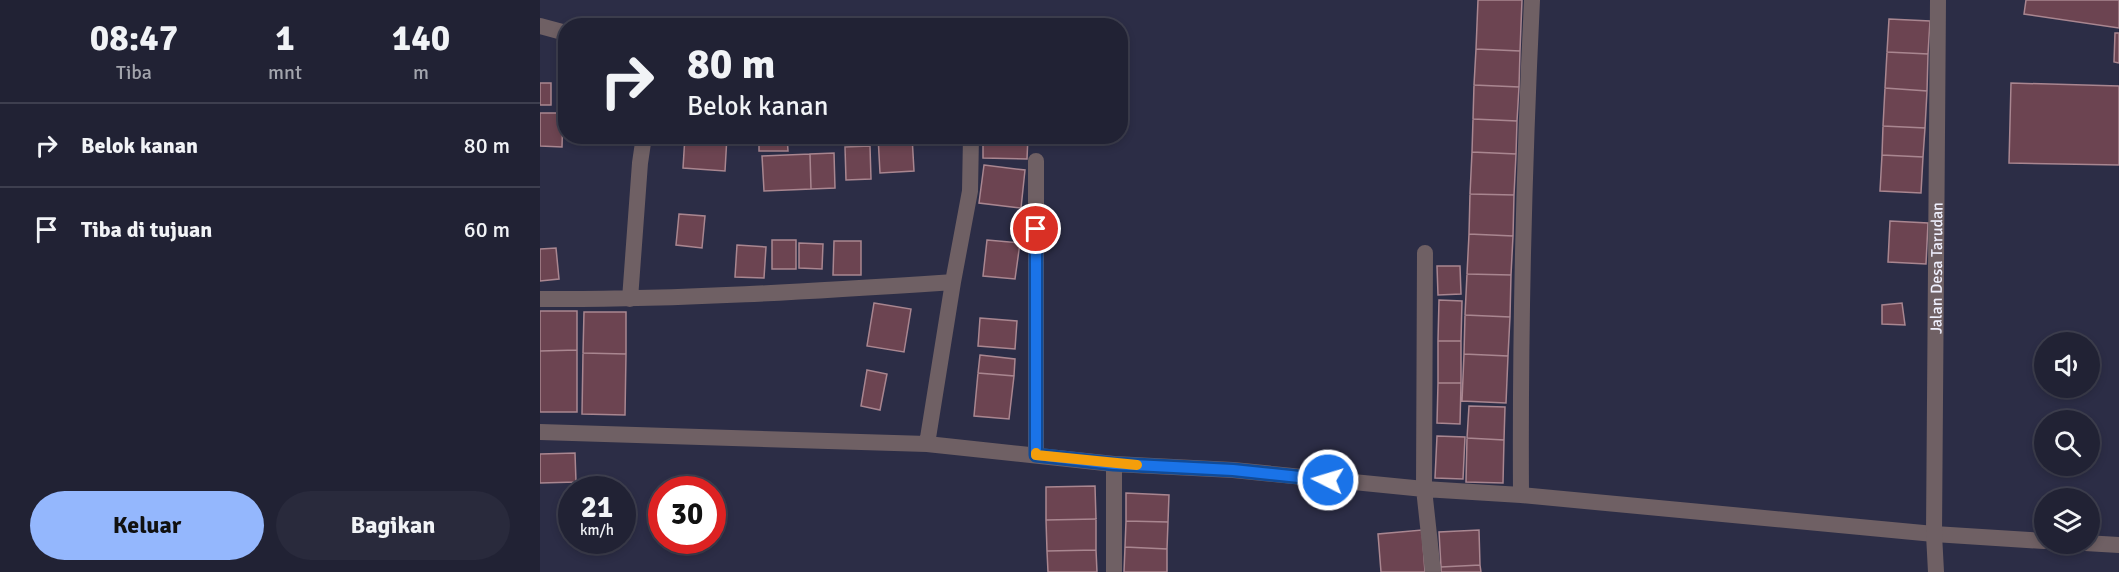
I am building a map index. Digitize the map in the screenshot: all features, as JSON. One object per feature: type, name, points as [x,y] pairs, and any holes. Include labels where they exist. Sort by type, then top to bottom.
[{"type":"street","points":[[1521,495],[1520,371],[1523,224],[1532,0]]},
{"type":"street","name":"Jalan Desa Tarudan","points":[[1936,572],[1934,534],[1938,0]]},
{"type":"street","points":[[540,26],[558,31]]},
{"type":"street","points":[[630,299],[643,144]]},
{"type":"street","points":[[927,444],[952,282],[970,190],[971,144]]},
{"type":"street","points":[[1036,161],[1036,455]]},
{"type":"street","points":[[1425,253],[1424,489],[1433,572]]},
{"type":"street","points":[[540,299],[630,299],[952,282]]},
{"type":"street","points":[[540,432],[927,444],[1114,464],[1233,470],[1934,534],[2034,539]]},
{"type":"street","points":[[1114,464],[1114,572]]},
{"type":"street","points":[[2100,544],[2119,545]]},
{"type":"building","points":[[1478,0],[1522,0],[1520,51],[1476,49]]},
{"type":"building","points":[[2026,0],[2119,0],[2119,28],[2024,14]]},
{"type":"building","points":[[1889,19],[1930,21],[1928,54],[1887,52]]},
{"type":"building","points":[[2115,33],[2119,33],[2119,63],[2114,62]]},
{"type":"building","points":[[1476,49],[1520,51],[1519,87],[1474,85]]},
{"type":"building","points":[[1887,52],[1928,54],[1927,91],[1885,88]]},
{"type":"building","points":[[540,83],[551,83],[551,105],[540,105]]},
{"type":"building","points":[[2011,83],[2119,86],[2119,165],[2009,163]]},
{"type":"building","points":[[1474,85],[1519,87],[1517,121],[1473,119]]},
{"type":"building","points":[[1885,88],[1927,91],[1925,128],[1883,126]]},
{"type":"building","points":[[540,113],[558,113],[558,144],[562,144],[562,147],[540,146]]},
{"type":"building","points":[[1473,119],[1517,121],[1516,154],[1472,152]]},
{"type":"building","points":[[1883,126],[1925,128],[1923,157],[1882,155]]},
{"type":"building","points":[[684,144],[727,144],[725,171],[683,168]]},
{"type":"building","points":[[759,144],[788,144],[788,151],[759,151]]},
{"type":"building","points":[[878,144],[912,144],[914,171],[880,173]]},
{"type":"building","points":[[983,144],[1028,144],[1027,159],[983,158]]},
{"type":"building","points":[[870,146],[871,179],[846,180],[845,147]]},
{"type":"building","points":[[1472,152],[1516,154],[1514,195],[1470,194]]},
{"type":"building","points":[[834,153],[835,188],[811,189],[810,154]]},
{"type":"building","points":[[810,154],[811,189],[764,191],[762,156]]},
{"type":"building","points":[[1882,155],[1923,157],[1921,193],[1880,191]]},
{"type":"building","points":[[984,165],[1025,170],[1021,208],[979,203]]},
{"type":"building","points":[[1470,194],[1514,195],[1513,236],[1469,234]]},
{"type":"building","points":[[679,214],[705,216],[702,248],[676,245]]},
{"type":"building","points":[[1890,221],[1928,223],[1926,264],[1888,262]]},
{"type":"building","points":[[1469,234],[1513,236],[1511,275],[1467,274]]},
{"type":"building","points":[[772,240],[796,240],[796,269],[772,269]]},
{"type":"building","points":[[987,240],[1020,243],[1015,279],[983,276]]},
{"type":"building","points":[[834,241],[861,241],[861,275],[833,275]]},
{"type":"building","points":[[799,243],[823,244],[822,269],[799,268]]},
{"type":"building","points":[[737,245],[766,247],[764,278],[735,277]]},
{"type":"building","points":[[556,248],[559,279],[540,281],[540,249]]},
{"type":"building","points":[[1437,266],[1460,266],[1461,294],[1438,295]]},
{"type":"building","points":[[1467,274],[1511,275],[1510,317],[1465,315]]},
{"type":"building","points":[[1439,300],[1462,301],[1461,341],[1438,341]]},
{"type":"building","points":[[874,303],[911,309],[904,352],[867,346]]},
{"type":"building","points":[[1902,303],[1905,325],[1882,324],[1882,305]]},
{"type":"building","points":[[540,311],[577,311],[577,350],[540,351]]},
{"type":"building","points":[[584,312],[626,312],[626,354],[583,353]]},
{"type":"building","points":[[1465,315],[1510,317],[1508,356],[1464,354]]},
{"type":"building","points":[[980,318],[1017,321],[1015,349],[978,346]]},
{"type":"building","points":[[1438,341],[1461,341],[1461,383],[1438,383]]},
{"type":"building","points":[[577,350],[577,412],[540,412],[540,351]]},
{"type":"building","points":[[583,353],[626,354],[625,415],[582,414]]},
{"type":"building","points":[[1464,354],[1508,356],[1506,403],[1462,401]]},
{"type":"building","points":[[980,355],[1015,359],[1014,376],[978,373]]},
{"type":"building","points":[[867,370],[887,374],[880,410],[861,406]]},
{"type":"building","points":[[978,373],[1014,376],[1009,419],[974,416]]},
{"type":"building","points":[[1438,383],[1461,383],[1460,424],[1437,423]]},
{"type":"building","points":[[1469,406],[1505,407],[1504,440],[1467,438]]},
{"type":"building","points":[[1437,436],[1465,437],[1463,479],[1435,478]]},
{"type":"building","points":[[1467,438],[1504,440],[1503,483],[1466,482]]},
{"type":"building","points":[[575,453],[576,476],[558,476],[558,482],[540,483],[540,454]]},
{"type":"building","points":[[1095,486],[1096,519],[1046,520],[1046,487]]},
{"type":"building","points":[[1126,493],[1169,495],[1168,522],[1126,521]]},
{"type":"building","points":[[1096,519],[1096,550],[1047,551],[1046,520]]},
{"type":"building","points":[[1126,521],[1168,522],[1167,549],[1125,547]]},
{"type":"building","points":[[1422,530],[1425,572],[1381,572],[1378,534]]},
{"type":"building","points":[[1479,530],[1480,565],[1441,567],[1439,532]]},
{"type":"building","points":[[1125,547],[1167,549],[1167,572],[1124,572]]},
{"type":"building","points":[[1096,550],[1097,572],[1048,572],[1047,551]]},
{"type":"building","points":[[1480,565],[1481,572],[1441,572],[1441,567]]},
{"type":"slow traffic","points":[[1036,453],[1036,455],[1137,465]]},
{"type":"route","points":[[1036,229],[1036,455],[1114,464],[1233,470],[1328,480]]}]
